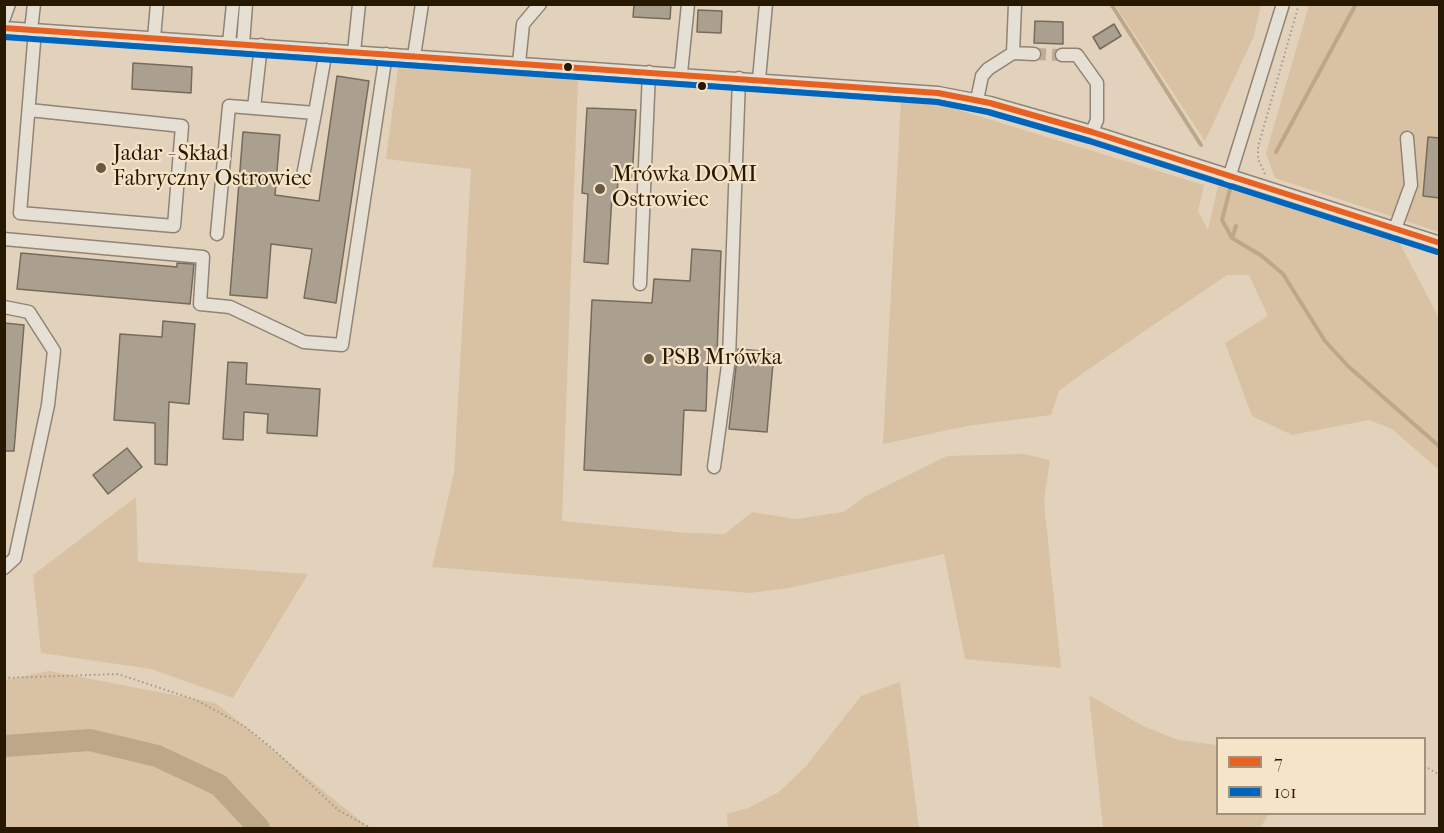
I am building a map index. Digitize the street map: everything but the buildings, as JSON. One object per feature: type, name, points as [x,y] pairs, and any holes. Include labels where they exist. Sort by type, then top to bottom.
[{"type":"street","points":[[4,18],[9,4]]},
{"type":"street","points":[[29,110],[182,126],[174,226],[20,213],[29,110],[34,4]]},
{"type":"street","points":[[154,38],[157,4]]},
{"type":"street","points":[[229,43],[233,4]]},
{"type":"street","points":[[243,44],[246,4]]},
{"type":"street","points":[[354,52],[359,4]]},
{"type":"street","points":[[414,56],[422,4]]},
{"type":"street","points":[[519,63],[524,24],[540,4]]},
{"type":"street","points":[[681,74],[688,4]]},
{"type":"street","points":[[759,79],[766,4]]},
{"type":"street","points":[[1013,53],[1014,4]]},
{"type":"street","points":[[1229,178],[1284,4]]},
{"type":"street","points":[[4,28],[901,88],[977,100],[1092,132],[1229,178],[1440,243]]},
{"type":"street","points":[[254,108],[261,45]]},
{"type":"street","points":[[302,181],[326,50]]},
{"type":"street","points":[[977,100],[981,76],[1003,58],[1013,53],[1034,54]]},
{"type":"street","points":[[4,239],[203,257],[200,304],[230,307],[304,342],[342,345],[386,54]]},
{"type":"street","points":[[1062,55],[1077,55],[1097,83],[1097,120],[1092,132]]},
{"type":"street","points":[[640,284],[649,72]]},
{"type":"street","points":[[714,468],[729,358],[739,78]]},
{"type":"street","points":[[217,234],[229,106],[315,113]]},
{"type":"street","points":[[1395,229],[1411,185],[1407,138]]},
{"type":"street","points":[[4,307],[29,312],[54,351],[48,405],[15,558],[4,568]]},
{"type":"path","points":[[1258,147],[1299,4]]},
{"type":"path","points":[[4,678],[118,674],[196,700],[244,726],[273,749],[338,810],[371,828]]},
{"type":"path","points":[[1426,767],[1440,775]]},
{"type":"shaded area","points":[[1115,5],[1261,5],[1254,36],[1205,141]]},
{"type":"shaded area","points":[[1309,5],[1439,5],[1439,232],[1275,178],[1266,153]]},
{"type":"shaded area","points":[[398,68],[578,78],[562,521],[687,533],[725,534],[752,512],[796,519],[843,512],[866,496],[947,456],[1024,454],[1050,460],[1044,502],[1061,668],[965,659],[944,554],[789,588],[750,593],[432,567],[454,473],[471,169],[386,159]]},
{"type":"shaded area","points":[[901,100],[952,108],[1204,185],[1198,211],[1208,230],[1218,186],[1397,238],[1439,318],[1439,470],[1392,429],[1369,420],[1292,435],[1252,416],[1225,343],[1268,316],[1249,275],[1227,275],[1083,373],[1059,391],[1051,415],[967,426],[883,444]]},
{"type":"shaded area","points":[[136,497],[138,562],[308,574],[233,698],[151,669],[41,653],[33,575]]},
{"type":"shaded area","points":[[49,671],[216,703],[369,828],[5,828],[5,680]]},
{"type":"shaded area","points":[[900,682],[919,828],[728,828],[727,814],[748,808],[779,792],[806,766],[861,696]]},
{"type":"shaded area","points":[[1089,695],[1143,726],[1178,740],[1216,745],[1216,815],[1268,815],[1260,828],[1103,828]]},
{"type":"waterway","points":[[1111,4],[1201,145]]},
{"type":"waterway","points":[[1276,152],[1356,4]]},
{"type":"waterway","points":[[1230,189],[1222,220],[1232,238]]},
{"type":"waterway","points":[[1236,226],[1232,238],[1262,256],[1283,274],[1325,341],[1348,366],[1440,447]]},
{"type":"waterway","points":[[4,746],[90,740],[157,756],[219,785],[259,828]]},
{"type":"tunnel","points":[[1034,54],[1062,55]]},
{"type":"transit line","name":"7","points":[[4,28],[938,93],[990,103],[1092,132],[1440,243]]},
{"type":"transit line","name":"101","points":[[4,37],[937,102],[988,112],[1089,141],[1437,252]]},
{"type":"place","name":"Jadar - Skład Fabryczny Ostrowiec","points":[[101,168]]},
{"type":"place","name":"Mrówka DOMI Ostrowiec","points":[[600,189]]},
{"type":"place","name":"PSB Mrówka","points":[[649,359]]}]
